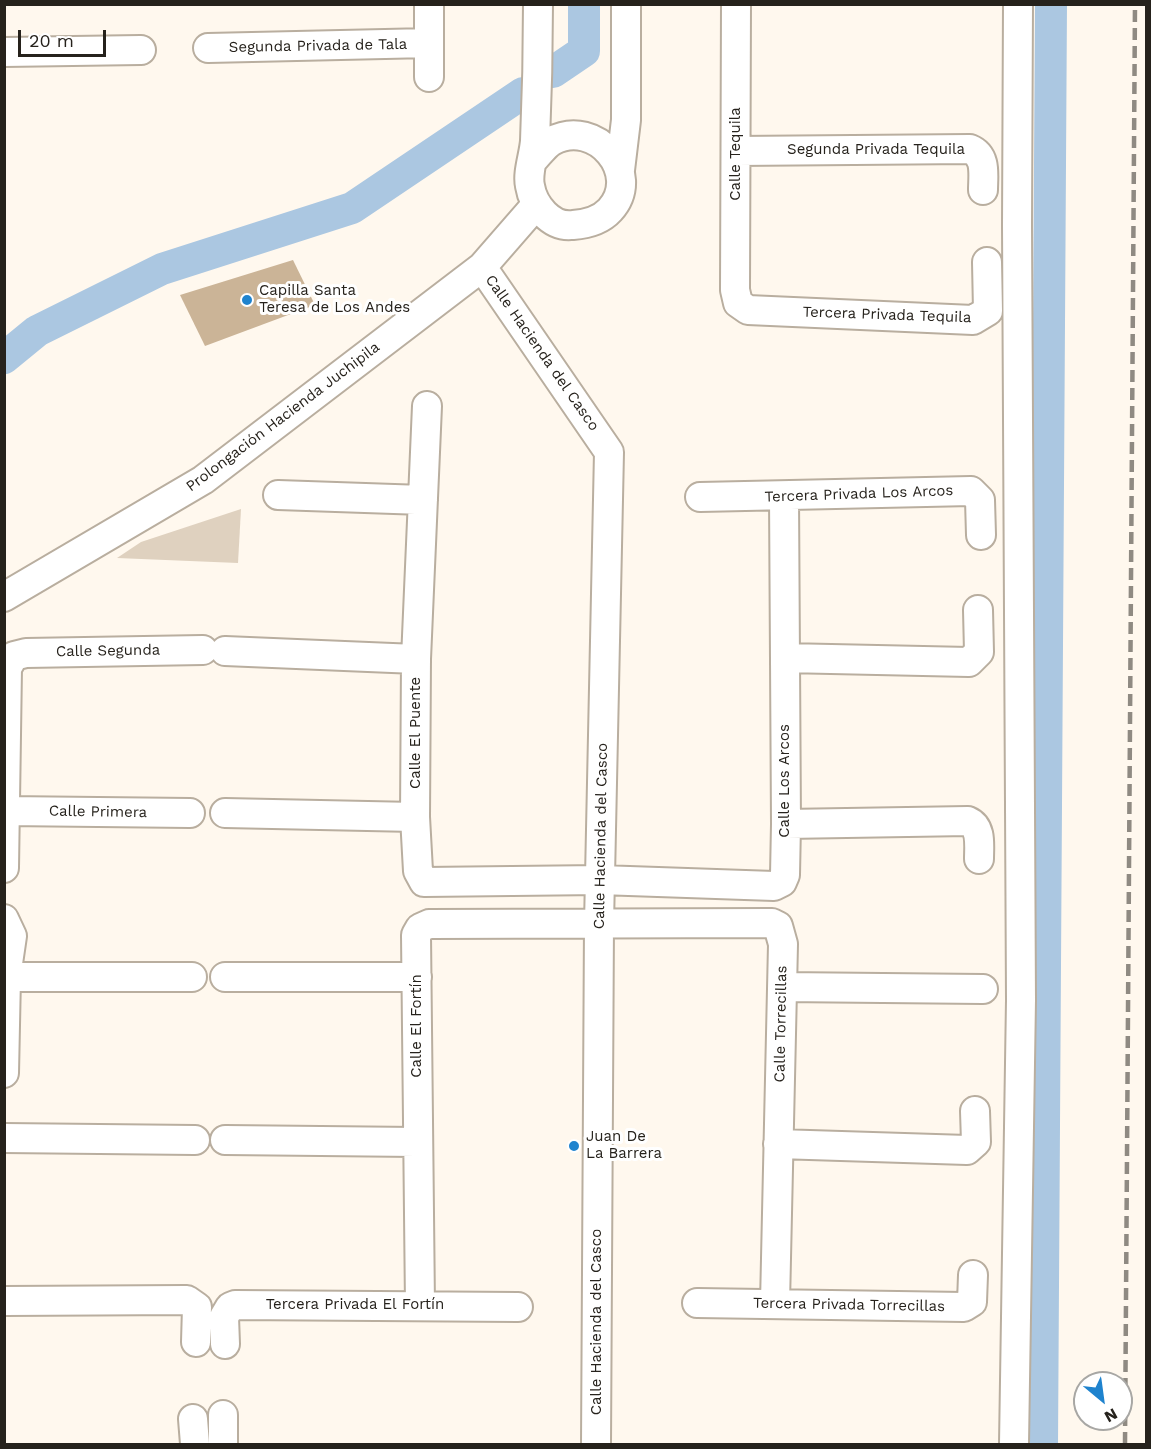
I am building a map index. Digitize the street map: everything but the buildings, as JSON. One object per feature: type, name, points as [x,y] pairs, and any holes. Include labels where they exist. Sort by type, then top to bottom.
[{"type":"street","points":[[429,4],[429,77]]},
{"type":"street","points":[[538,4],[533,160],[529,184],[536,206],[549,218],[568,226],[591,223],[610,210],[620,190],[626,120],[626,4]]},
{"type":"street","name":"Calle Tequila","points":[[736,4],[735,290],[738,303]]},
{"type":"street","points":[[1014,1444],[1021,999],[1018,4]]},
{"type":"street","name":"Segunda Privada de Tala","points":[[208,48],[429,43]]},
{"type":"street","points":[[4,52],[141,50]]},
{"type":"street","points":[[533,160],[550,142],[569,135],[588,136],[607,147],[620,170]]},
{"type":"street","name":"Segunda Privada Tequila","points":[[737,151],[970,149],[979,155],[981,161],[983,190]]},
{"type":"street","name":"Prolongación Hacienda Juchipila","points":[[4,597],[203,480],[482,267],[536,206]]},
{"type":"street","name":"Tercera Privada Tequila","points":[[738,303],[748,310],[973,320],[988,311],[987,262]]},
{"type":"street","name":"Calle Hacienda del Casco","points":[[482,267],[609,452],[599,924],[596,1444]]},
{"type":"street","name":"Calle El Puente","points":[[427,406],[416,659],[415,818],[418,871],[424,882],[600,880]]},
{"type":"street","name":"Tercera Privada Los Arcos","points":[[700,497],[971,491],[980,500],[981,535]]},
{"type":"street","points":[[278,495],[423,500]]},
{"type":"street","name":"Calle Los Arcos","points":[[600,880],[778,885],[785,875],[784,496]]},
{"type":"street","points":[[785,658],[969,662],[979,652],[978,610]]},
{"type":"street","name":"Calle Segunda","points":[[6,811],[8,668],[14,656],[26,653],[214,651],[416,659]]},
{"type":"street","points":[[4,868],[6,811]]},
{"type":"street","name":"Calle Primera","points":[[6,811],[190,813]]},
{"type":"street","points":[[225,813],[415,818]]},
{"type":"street","points":[[786,824],[968,821],[975,825],[978,833],[979,859]]},
{"type":"street","points":[[4,919],[12,936],[6,977],[4,1073]]},
{"type":"street","name":"Calle Torrecillas","points":[[599,924],[772,922],[781,930],[783,987],[775,1303]]},
{"type":"street","name":"Calle El Fortín","points":[[420,1306],[416,1142],[416,935],[425,925],[599,924]]},
{"type":"street","points":[[6,977],[192,977]]},
{"type":"street","points":[[225,977],[417,977]]},
{"type":"street","points":[[783,987],[983,989]]},
{"type":"street","points":[[778,1144],[967,1150],[976,1142],[975,1111]]},
{"type":"street","points":[[4,1138],[195,1140]]},
{"type":"street","points":[[225,1140],[416,1142]]},
{"type":"street","name":"Tercera Privada Torrecillas","points":[[697,1303],[964,1307],[972,1302],[973,1275]]},
{"type":"street","points":[[4,1300],[191,1301],[197,1307],[196,1342]]},
{"type":"street","name":"Tercera Privada El Fortín","points":[[225,1344],[224,1317],[230,1307],[235,1305],[518,1307]]},
{"type":"street","points":[[223,1444],[224,1415]]},
{"type":"shaded area","points":[[241,509],[238,563],[117,558],[141,542]]},
{"type":"waterway","points":[[553,72],[584,51],[584,4]]},
{"type":"waterway","points":[[1042,1444],[1051,4]]},
{"type":"waterway","points":[[4,358],[37,331],[162,269],[352,208],[523,93]]},
{"type":"railway","points":[[1125,1444],[1135,4]]},
{"type":"place","name":"Capilla Santa Teresa de Los Andes","points":[[247,300]]},
{"type":"place","name":"Juan De La Barrera","points":[[574,1146]]}]
